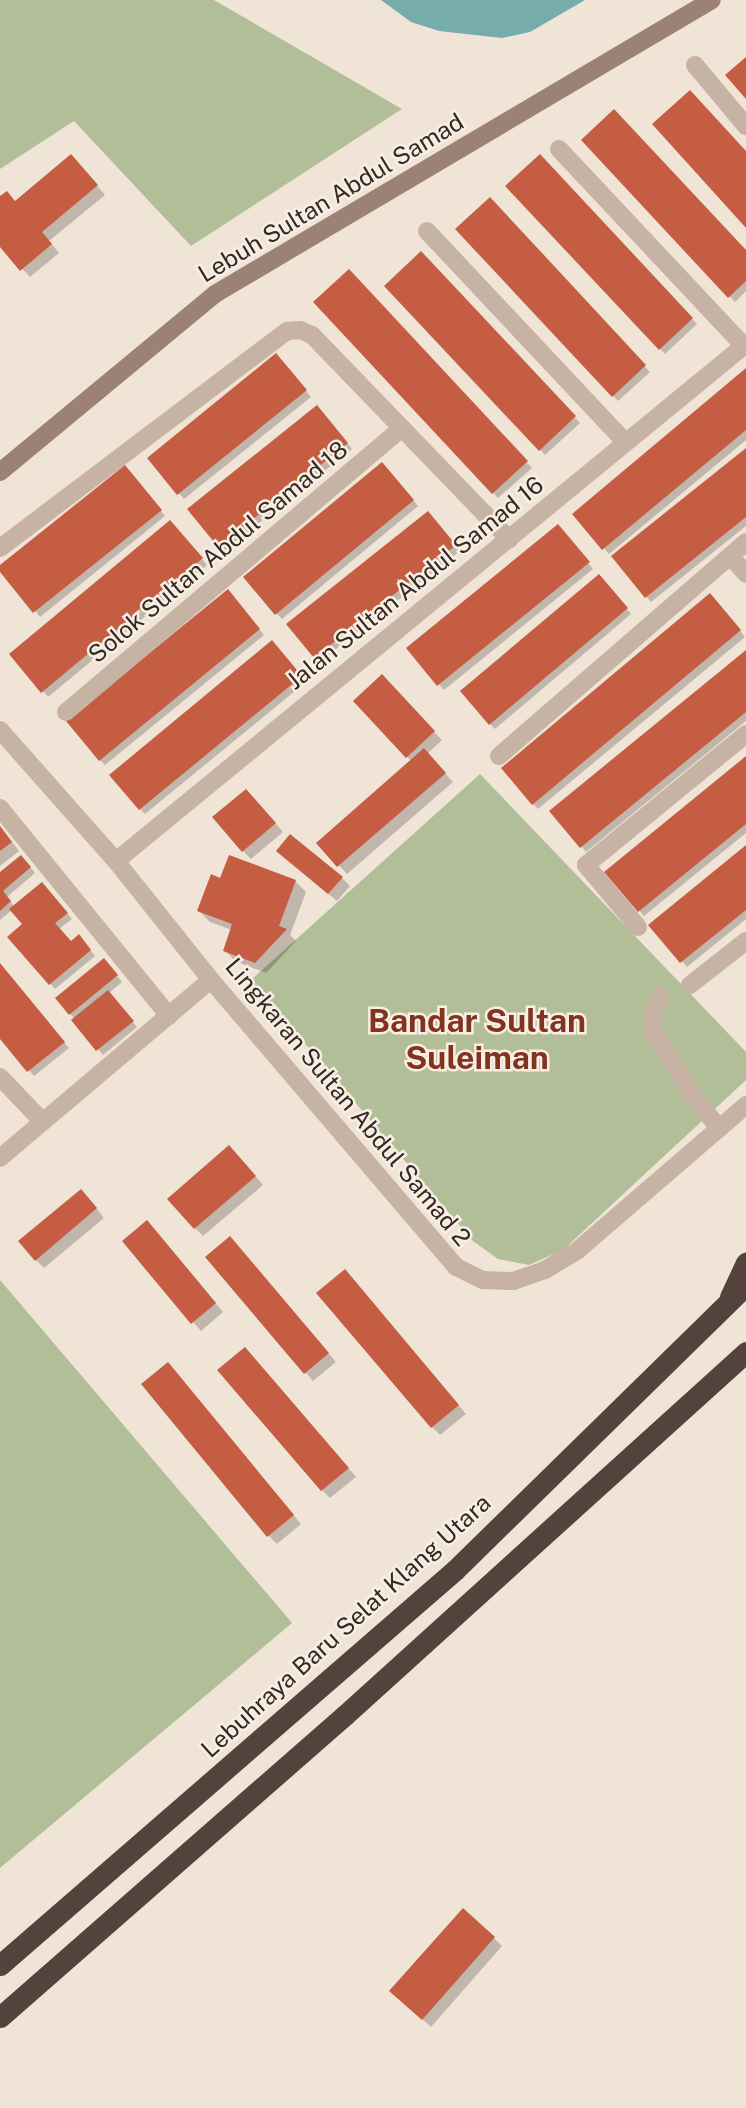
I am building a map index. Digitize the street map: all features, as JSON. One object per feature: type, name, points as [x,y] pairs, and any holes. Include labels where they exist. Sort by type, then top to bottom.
[{"type":"highway","points":[[738,1291],[746,1262]]},
{"type":"highway","name":"Lebuhraya Baru Selat Klang Utara","points":[[0,1965],[455,1570],[738,1291]]},
{"type":"highway","points":[[0,2017],[345,1715],[746,1352]]},
{"type":"street","name":"Lebuh Sultan Abdul Samad","points":[[0,472],[215,294],[712,0]]},
{"type":"street","points":[[695,65],[746,126]]},
{"type":"street","points":[[559,149],[745,345]]},
{"type":"street","points":[[427,232],[625,442]]},
{"type":"street","points":[[0,548],[287,331],[300,330],[312,335],[509,539]]},
{"type":"street","name":"Jalan Sultan Abdul Samad 16","points":[[116,861],[745,345]]},
{"type":"street","name":"Solok Sultan Abdul Samad 18","points":[[66,712],[402,428]]},
{"type":"street","points":[[499,756],[746,542]]},
{"type":"street","points":[[730,556],[746,574]]},
{"type":"street","name":"Lingkaran Sultan Abdul Samad 2","points":[[0,730],[7,753],[116,861],[211,981],[456,1267],[483,1280],[513,1281],[545,1270],[578,1250],[746,1105]]},
{"type":"street","points":[[638,927],[586,865],[746,733]]},
{"type":"street","points":[[0,808],[169,1016]]},
{"type":"street","points":[[690,985],[746,941]]},
{"type":"street","points":[[0,1158],[211,981]]},
{"type":"street","points":[[660,995],[651,1021],[655,1035],[692,1095],[719,1128]]},
{"type":"street","points":[[0,1077],[43,1122]]},
{"type":"green space","points":[[0,0],[214,0],[402,109],[191,246],[74,121],[0,169]]},
{"type":"green space","points":[[480,774],[746,1052],[746,1080],[563,1250],[529,1265],[498,1259],[473,1241],[251,980]]},
{"type":"green space","points":[[0,1280],[292,1623],[0,1868]]},
{"type":"water","points":[[381,0],[585,0],[530,32],[502,38],[439,31],[411,22]]},
{"type":"building","points":[[746,57],[746,99],[725,75]]},
{"type":"building","points":[[690,90],[746,151],[746,228],[652,124]]},
{"type":"building","points":[[614,109],[746,250],[746,281],[728,298],[581,140]]},
{"type":"building","points":[[71,154],[98,185],[42,232],[52,244],[20,271],[0,247],[0,196],[7,191],[15,201]]},
{"type":"building","points":[[540,154],[693,318],[659,350],[505,186]]},
{"type":"building","points":[[490,197],[646,365],[612,397],[455,229]]},
{"type":"building","points":[[421,251],[576,416],[539,451],[384,286]]},
{"type":"building","points":[[349,269],[528,461],[492,494],[313,302]]},
{"type":"building","points":[[276,353],[307,390],[177,495],[147,458]]},
{"type":"building","points":[[746,368],[746,430],[602,550],[572,514]]},
{"type":"building","points":[[317,405],[348,443],[218,547],[187,509]]},
{"type":"building","points":[[746,448],[746,517],[645,598],[611,556]]},
{"type":"building","points":[[382,462],[414,500],[275,615],[243,577]]},
{"type":"building","points":[[125,465],[162,510],[33,613],[0,572],[0,565]]},
{"type":"building","points":[[428,511],[456,545],[314,658],[286,624]]},
{"type":"building","points":[[170,520],[203,558],[41,693],[9,654]]},
{"type":"building","points":[[558,524],[590,562],[437,686],[406,648]]},
{"type":"building","points":[[599,574],[628,608],[489,725],[460,691]]},
{"type":"building","points":[[228,589],[260,629],[99,761],[66,721]]},
{"type":"building","points":[[710,593],[741,630],[532,805],[501,768]]},
{"type":"building","points":[[272,640],[302,676],[139,810],[109,775]]},
{"type":"building","points":[[746,650],[746,712],[580,848],[549,811]]},
{"type":"building","points":[[382,674],[435,731],[406,758],[353,701]]},
{"type":"building","points":[[424,748],[446,773],[337,867],[316,843]]},
{"type":"building","points":[[746,756],[746,824],[638,912],[604,872]]},
{"type":"building","points":[[246,789],[276,823],[242,852],[212,817]]},
{"type":"building","points":[[0,826],[12,842],[0,851]]},
{"type":"building","points":[[290,834],[343,877],[328,894],[276,851]]},
{"type":"building","points":[[746,845],[746,910],[680,963],[648,925]]},
{"type":"building","points":[[21,855],[31,867],[3,891],[11,901],[0,911],[0,872]]},
{"type":"building","points":[[229,855],[296,880],[279,926],[287,929],[255,963],[223,951],[232,924],[197,911],[211,874],[220,878]]},
{"type":"building","points":[[42,882],[68,913],[55,923],[71,941],[79,934],[91,950],[49,985],[7,937],[22,924],[9,909]]},
{"type":"building","points":[[104,958],[118,975],[69,1015],[55,998]]},
{"type":"building","points":[[0,963],[65,1042],[27,1072],[0,1039]]},
{"type":"building","points":[[108,990],[134,1021],[96,1051],[71,1020]]},
{"type":"building","points":[[229,1145],[256,1176],[194,1229],[167,1199]]},
{"type":"building","points":[[81,1189],[97,1208],[35,1261],[18,1241]]},
{"type":"building","points":[[147,1220],[216,1303],[191,1324],[122,1241]]},
{"type":"building","points":[[230,1236],[329,1353],[304,1374],[205,1257]]},
{"type":"building","points":[[345,1269],[459,1405],[431,1428],[316,1293]]},
{"type":"building","points":[[245,1347],[349,1468],[321,1491],[217,1370]]},
{"type":"building","points":[[168,1362],[294,1515],[267,1537],[141,1384]]},
{"type":"building","points":[[463,1908],[495,1937],[422,2020],[389,1991]]},
{"type":"district","name":"Bandar Sultan Suleiman","points":[[477,1040]]}]
